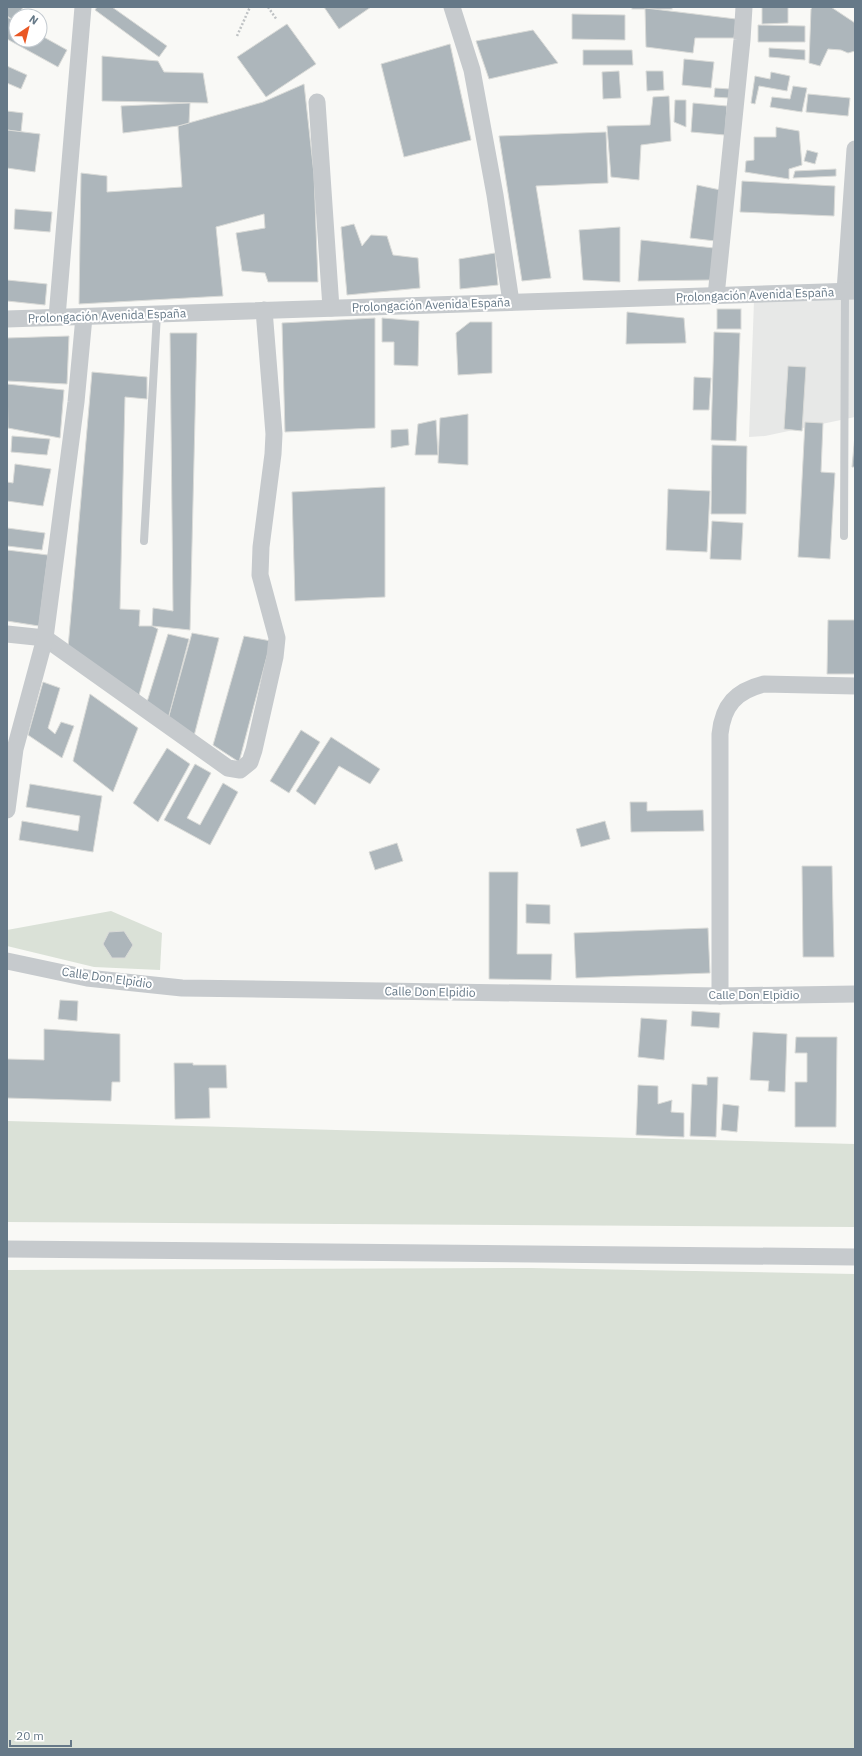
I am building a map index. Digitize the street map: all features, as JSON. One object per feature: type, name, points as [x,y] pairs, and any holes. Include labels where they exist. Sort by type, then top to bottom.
[{"type":"street","points":[[57,318],[83,7]]},
{"type":"street","points":[[452,7],[472,70],[495,195],[511,302]]},
{"type":"street","points":[[716,296],[744,7]]},
{"type":"street","points":[[317,102],[331,308]]},
{"type":"street","points":[[850,291],[855,149]]},
{"type":"street","name":"Prolongación Avenida España","points":[[7,319],[850,291]]},
{"type":"street","points":[[7,634],[45,638],[228,768],[240,770],[250,762],[276,657],[277,638],[260,575],[261,547],[273,454],[274,434],[264,310]]},
{"type":"street","points":[[7,810],[15,750],[45,638],[75,410],[84,317]]},
{"type":"street","points":[[720,996],[720,734],[722,720],[728,706],[738,695],[750,688],[764,684],[855,686]]},
{"type":"street","name":"Calle Don Elpidio","points":[[7,961],[87,978],[182,988],[720,996],[855,994]]},
{"type":"street","points":[[7,1249],[855,1256]]},
{"type":"lane","points":[[844,536],[850,291]]},
{"type":"lane","points":[[144,541],[157,314]]},
{"type":"path","points":[[237,36],[250,7]]},
{"type":"path","points":[[268,7],[277,20]]},
{"type":"shaded area","points":[[855,299],[855,417],[765,436],[749,437],[754,301]]},
{"type":"shaded area","points":[[111,911],[162,933],[160,970],[94,967],[7,946],[7,930]]},
{"type":"shaded area","points":[[7,1121],[855,1144],[855,1227],[7,1222]]},
{"type":"shaded area","points":[[531,1268],[855,1274],[855,1749],[7,1749],[7,1270]]},
{"type":"building","points":[[7,7],[23,7],[8,8],[7,16]]},
{"type":"building","points":[[97,7],[112,7],[167,46],[159,57],[95,10]]},
{"type":"building","points":[[324,7],[371,7],[339,29]]},
{"type":"building","points":[[632,7],[672,7],[672,9],[632,9]]},
{"type":"building","points":[[762,7],[788,7],[788,23],[762,24]]},
{"type":"building","points":[[813,7],[831,7],[855,23],[855,51],[848,53],[841,50],[828,49],[820,66],[809,63],[811,9]]},
{"type":"building","points":[[645,8],[736,19],[734,38],[695,38],[693,53],[646,47]]},
{"type":"building","points":[[572,14],[625,15],[625,40],[572,39]]},
{"type":"building","points":[[7,17],[8,40],[7,39]]},
{"type":"building","points":[[287,24],[316,64],[266,97],[237,57]]},
{"type":"building","points":[[758,25],[805,26],[805,42],[758,42]]},
{"type":"building","points":[[533,30],[558,63],[489,79],[476,41]]},
{"type":"building","points":[[48,39],[67,50],[58,67],[23,48],[48,48]]},
{"type":"building","points":[[450,44],[471,140],[404,157],[381,64]]},
{"type":"building","points":[[769,48],[805,50],[805,60],[769,57]]},
{"type":"building","points":[[583,50],[632,50],[633,65],[583,65]]},
{"type":"building","points":[[102,56],[158,61],[164,72],[203,73],[208,103],[102,101]]},
{"type":"building","points":[[684,59],[714,62],[711,88],[682,85]]},
{"type":"building","points":[[7,66],[27,75],[21,89],[7,83]]},
{"type":"building","points":[[619,71],[621,98],[603,99],[602,72]]},
{"type":"building","points":[[646,71],[663,71],[664,90],[647,91]]},
{"type":"building","points":[[771,72],[790,76],[787,91],[759,86],[755,104],[751,103],[755,76],[770,79]]},
{"type":"building","points":[[304,84],[314,174],[318,282],[268,282],[265,273],[242,271],[236,233],[265,228],[264,214],[216,227],[223,296],[79,304],[81,173],[107,176],[107,192],[182,187],[178,126],[263,102]]},
{"type":"building","points":[[793,86],[807,88],[802,112],[770,107],[772,97],[790,99]]},
{"type":"building","points":[[715,88],[730,89],[729,98],[714,97]]},
{"type":"building","points":[[808,94],[850,98],[848,116],[806,112]]},
{"type":"building","points":[[669,96],[671,141],[641,145],[639,180],[611,177],[607,126],[650,125],[653,97]]},
{"type":"building","points":[[675,100],[686,100],[686,127],[674,122]]},
{"type":"building","points":[[190,103],[189,123],[178,126],[123,133],[121,106]]},
{"type":"building","points":[[693,103],[727,106],[725,135],[691,132]]},
{"type":"building","points":[[7,111],[23,113],[21,132],[7,130]]},
{"type":"building","points":[[776,127],[799,131],[802,165],[789,169],[789,179],[745,172],[746,161],[754,160],[754,137],[776,137]]},
{"type":"building","points":[[7,130],[40,134],[35,172],[7,168]]},
{"type":"building","points":[[606,132],[608,183],[536,186],[551,278],[522,281],[499,136]]},
{"type":"building","points":[[807,150],[818,153],[815,164],[804,161]]},
{"type":"building","points":[[836,169],[836,176],[793,178],[795,171]]},
{"type":"building","points":[[742,181],[835,186],[834,216],[740,212]]},
{"type":"building","points":[[697,185],[725,191],[715,241],[690,238]]},
{"type":"building","points":[[15,209],[52,212],[50,232],[14,229]]},
{"type":"building","points":[[354,224],[362,246],[371,235],[387,236],[393,255],[418,258],[420,288],[347,295],[341,227]]},
{"type":"building","points":[[620,227],[620,282],[583,280],[579,230]]},
{"type":"building","points":[[641,240],[714,248],[710,280],[638,281]]},
{"type":"building","points":[[495,253],[498,285],[460,289],[459,259]]},
{"type":"building","points":[[7,280],[47,284],[45,305],[7,301]]},
{"type":"building","points":[[717,309],[741,309],[741,329],[717,329]]},
{"type":"building","points":[[627,312],[684,318],[686,343],[626,344]]},
{"type":"building","points":[[375,318],[375,428],[285,432],[282,323]]},
{"type":"building","points":[[382,318],[419,321],[418,366],[394,365],[394,342],[382,342]]},
{"type":"building","points":[[470,322],[492,322],[492,373],[458,375],[456,333]]},
{"type":"building","points":[[714,332],[740,333],[736,441],[711,440]]},
{"type":"building","points":[[170,333],[197,333],[190,630],[152,626],[153,608],[173,611]]},
{"type":"building","points":[[69,336],[67,384],[7,381],[7,338]]},
{"type":"building","points":[[788,366],[806,367],[802,431],[784,429]]},
{"type":"building","points":[[92,372],[147,377],[147,399],[125,397],[120,609],[140,610],[139,626],[152,626],[158,629],[139,695],[68,648]]},
{"type":"building","points":[[694,377],[711,378],[709,410],[693,410]]},
{"type":"building","points":[[7,384],[64,390],[60,438],[8,428]]},
{"type":"building","points":[[468,414],[468,465],[438,463],[440,418]]},
{"type":"building","points":[[436,420],[438,455],[415,455],[418,424]]},
{"type":"building","points":[[805,422],[823,423],[821,472],[835,473],[830,559],[798,557]]},
{"type":"building","points":[[408,429],[409,445],[391,448],[391,430]]},
{"type":"building","points":[[855,435],[855,467],[852,467]]},
{"type":"building","points":[[12,436],[50,439],[47,455],[11,452]]},
{"type":"building","points":[[712,445],[747,446],[746,514],[711,514]]},
{"type":"building","points":[[15,464],[51,469],[43,506],[7,501],[7,482],[13,483]]},
{"type":"building","points":[[385,487],[385,597],[295,601],[292,492]]},
{"type":"building","points":[[668,489],[710,491],[707,552],[666,550]]},
{"type":"building","points":[[712,521],[743,523],[741,560],[710,559]]},
{"type":"building","points":[[7,528],[45,533],[42,550],[7,546]]},
{"type":"building","points":[[7,550],[48,555],[39,626],[7,621]]},
{"type":"building","points":[[828,620],[855,620],[855,674],[827,674]]},
{"type":"building","points":[[192,633],[219,638],[194,736],[168,719]]},
{"type":"building","points":[[168,634],[189,639],[168,719],[147,702]]},
{"type":"building","points":[[244,636],[271,641],[239,762],[213,745]]},
{"type":"building","points":[[43,682],[60,688],[48,728],[55,734],[61,722],[74,726],[62,758],[28,735]]},
{"type":"building","points":[[90,694],[138,728],[113,792],[73,761]]},
{"type":"building","points":[[301,730],[320,742],[289,793],[270,781]]},
{"type":"building","points":[[331,737],[380,769],[370,784],[339,766],[315,805],[296,791]]},
{"type":"building","points":[[167,748],[190,764],[158,822],[133,803]]},
{"type":"building","points":[[195,764],[211,773],[187,818],[200,825],[223,783],[238,792],[210,845],[164,820]]},
{"type":"building","points":[[30,784],[102,796],[93,852],[19,840],[22,821],[78,831],[80,816],[26,807]]},
{"type":"building","points":[[630,802],[647,802],[647,811],[703,810],[704,831],[631,832]]},
{"type":"building","points":[[605,821],[610,839],[581,847],[576,829]]},
{"type":"building","points":[[397,843],[403,861],[375,870],[369,852]]},
{"type":"building","points":[[802,866],[832,866],[834,957],[803,957]]},
{"type":"building","points":[[489,872],[518,872],[517,954],[552,954],[551,980],[489,979]]},
{"type":"building","points":[[526,904],[550,905],[550,924],[526,923]]},
{"type":"building","points":[[708,928],[710,973],[576,978],[574,933]]},
{"type":"building","points":[[124,931],[133,945],[125,958],[112,958],[103,944],[109,932]]},
{"type":"building","points":[[60,1000],[78,1001],[77,1021],[58,1019]]},
{"type":"building","points":[[692,1011],[720,1013],[719,1028],[691,1026]]},
{"type":"building","points":[[641,1018],[667,1020],[664,1060],[638,1057]]},
{"type":"building","points":[[44,1029],[120,1034],[120,1082],[112,1082],[111,1101],[7,1098],[7,1059],[44,1060]]},
{"type":"building","points":[[753,1032],[787,1034],[785,1092],[768,1091],[769,1081],[750,1080]]},
{"type":"building","points":[[796,1037],[837,1037],[836,1127],[795,1127],[795,1082],[807,1082],[807,1053],[795,1053]]},
{"type":"building","points":[[174,1063],[193,1063],[193,1065],[226,1065],[227,1088],[209,1088],[210,1118],[175,1119]]},
{"type":"building","points":[[707,1077],[718,1077],[716,1137],[690,1136],[692,1084],[707,1085]]},
{"type":"building","points":[[638,1085],[658,1086],[658,1104],[672,1100],[671,1112],[684,1113],[684,1137],[636,1135]]},
{"type":"building","points":[[723,1104],[739,1106],[737,1132],[721,1130]]}]
